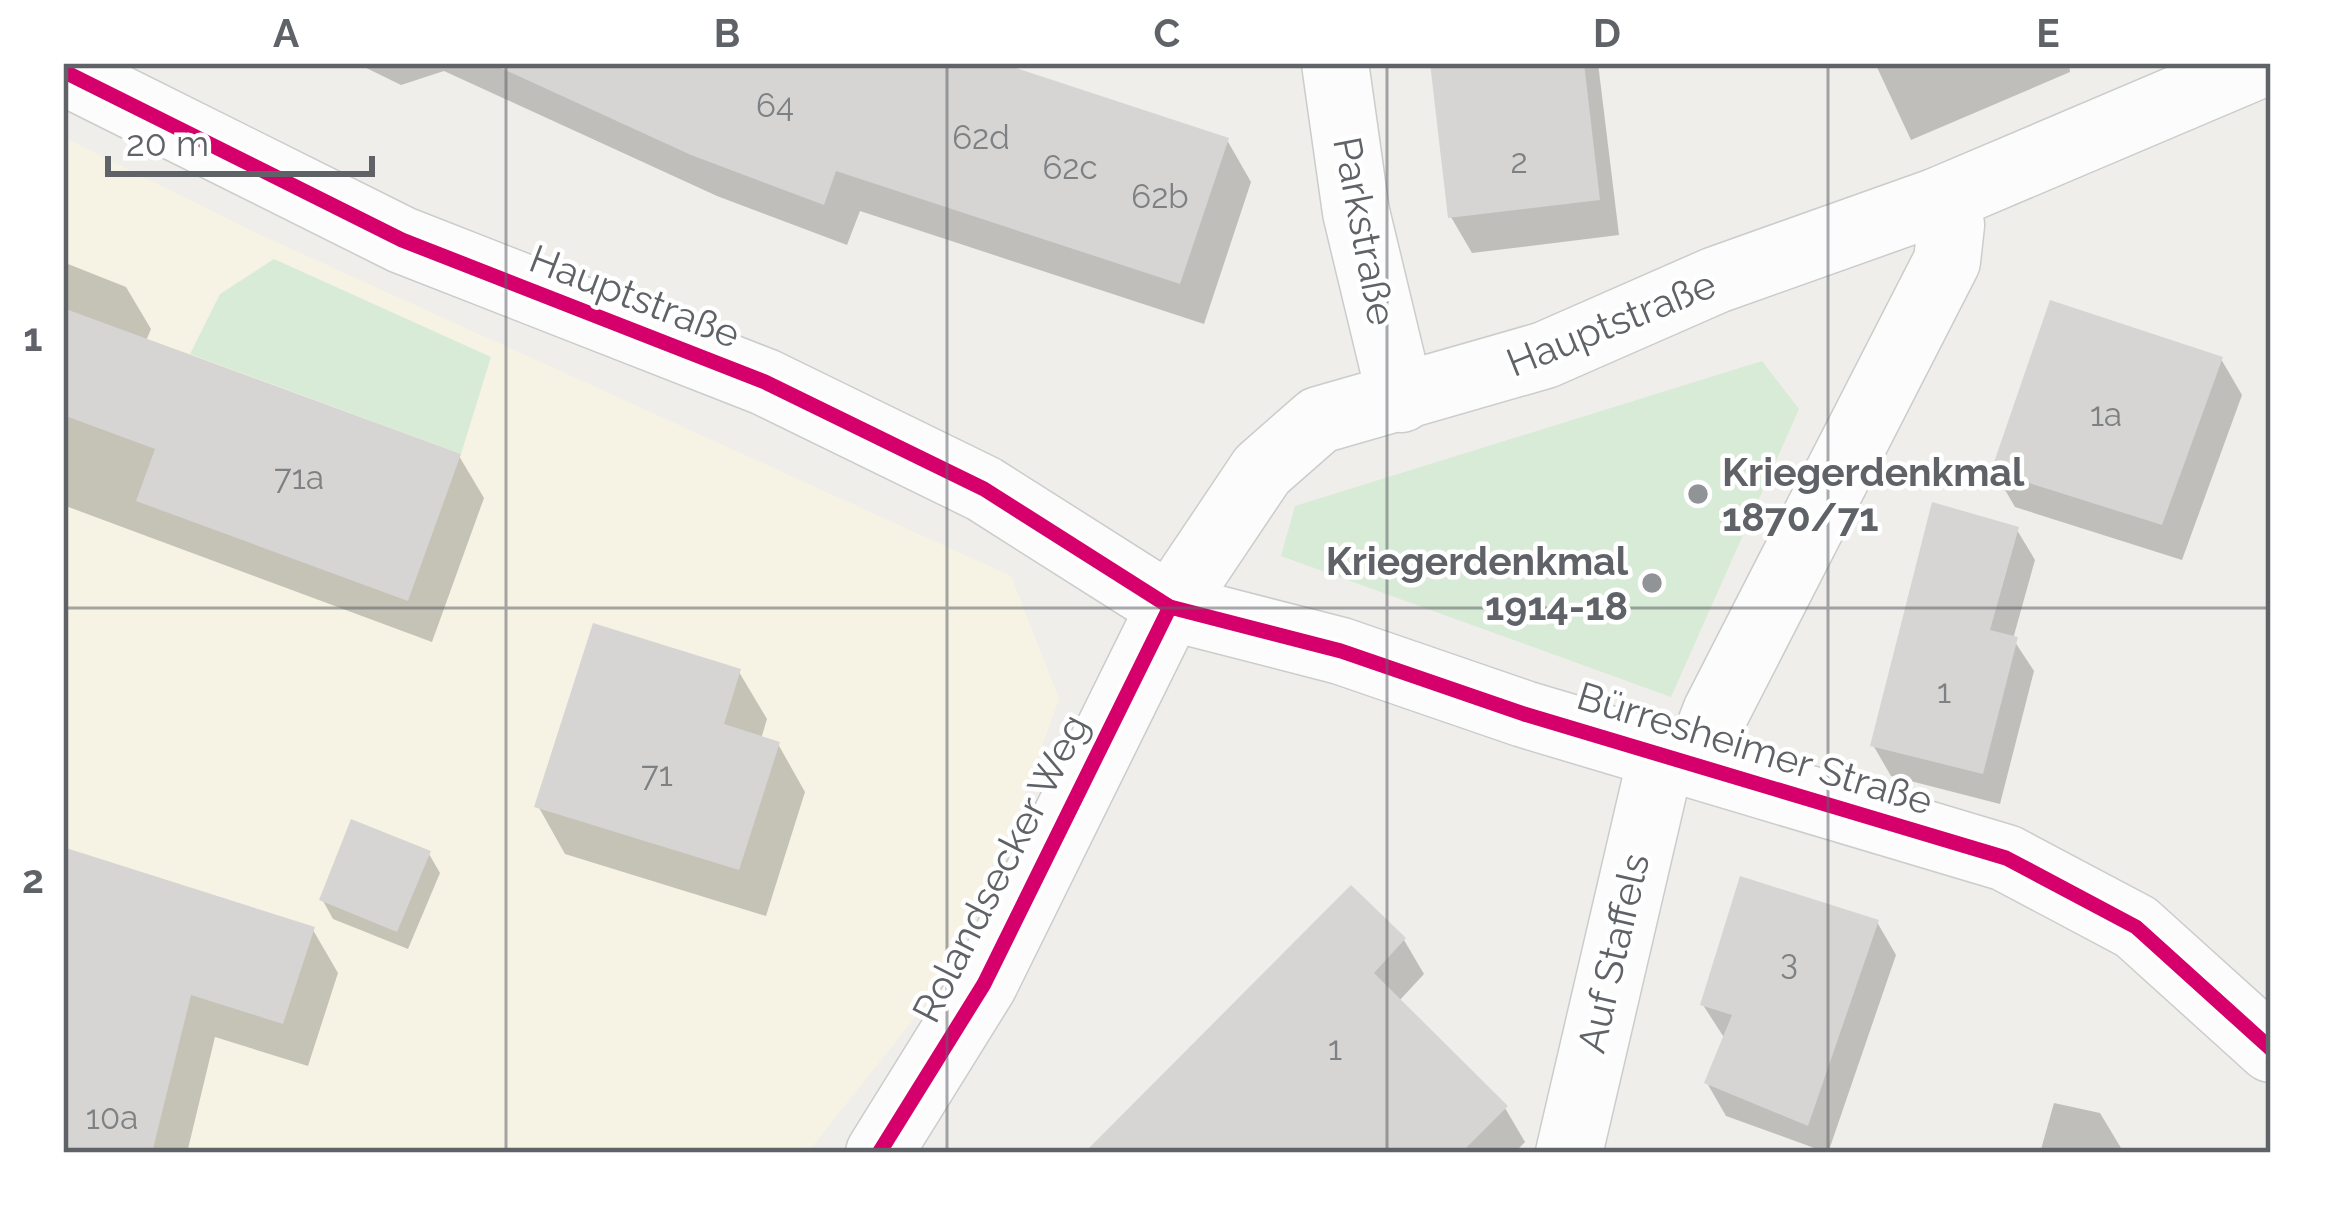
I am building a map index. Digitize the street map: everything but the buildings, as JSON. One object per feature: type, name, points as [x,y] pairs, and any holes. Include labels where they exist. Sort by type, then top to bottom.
[{"type":"street","name":"Parkstraße","points":[[1335,63],[1355,212],[1401,399]]},
{"type":"street","name":"Hauptstraße","points":[[63,71],[402,240],[825,411],[984,489],[1170,607],[1262,470],[1319,420],[1545,355],[1716,280],[1938,201],[2263,63]]},
{"type":"street","name":"Auf Staffels","points":[[1569,1153],[1679,759],[1715,712],[1947,261],[1951,225],[1938,201]]},
{"type":"street","name":"Bürresheimer Straße","points":[[1170,607],[1341,651],[2006,858],[2136,927],[2271,1049]]},
{"type":"street","name":"Rolandsecker Weg","points":[[879,1153],[984,984],[1170,607]]},
{"type":"shaded area","points":[[63,137],[252,231],[1011,576],[1059,699],[1019,810],[928,1001],[807,1153],[63,1153]]},
{"type":"green space","points":[[274,259],[491,357],[461,454],[190,354],[220,294]]},
{"type":"green space","points":[[1762,361],[1799,409],[1671,697],[1281,556],[1295,506]]},
{"type":"cycle path","points":[[63,71],[402,240],[765,382],[984,489],[1170,607],[1341,651],[1524,714],[2006,858],[2136,927],[2271,1049]]},
{"type":"cycle path","points":[[879,1153],[984,984],[1170,607]]},
{"type":"place","name":"Kriegerdenkmal 1870/71","points":[[1698,494]]},
{"type":"place","name":"Kriegerdenkmal 1914-18","points":[[1652,583]]}]
